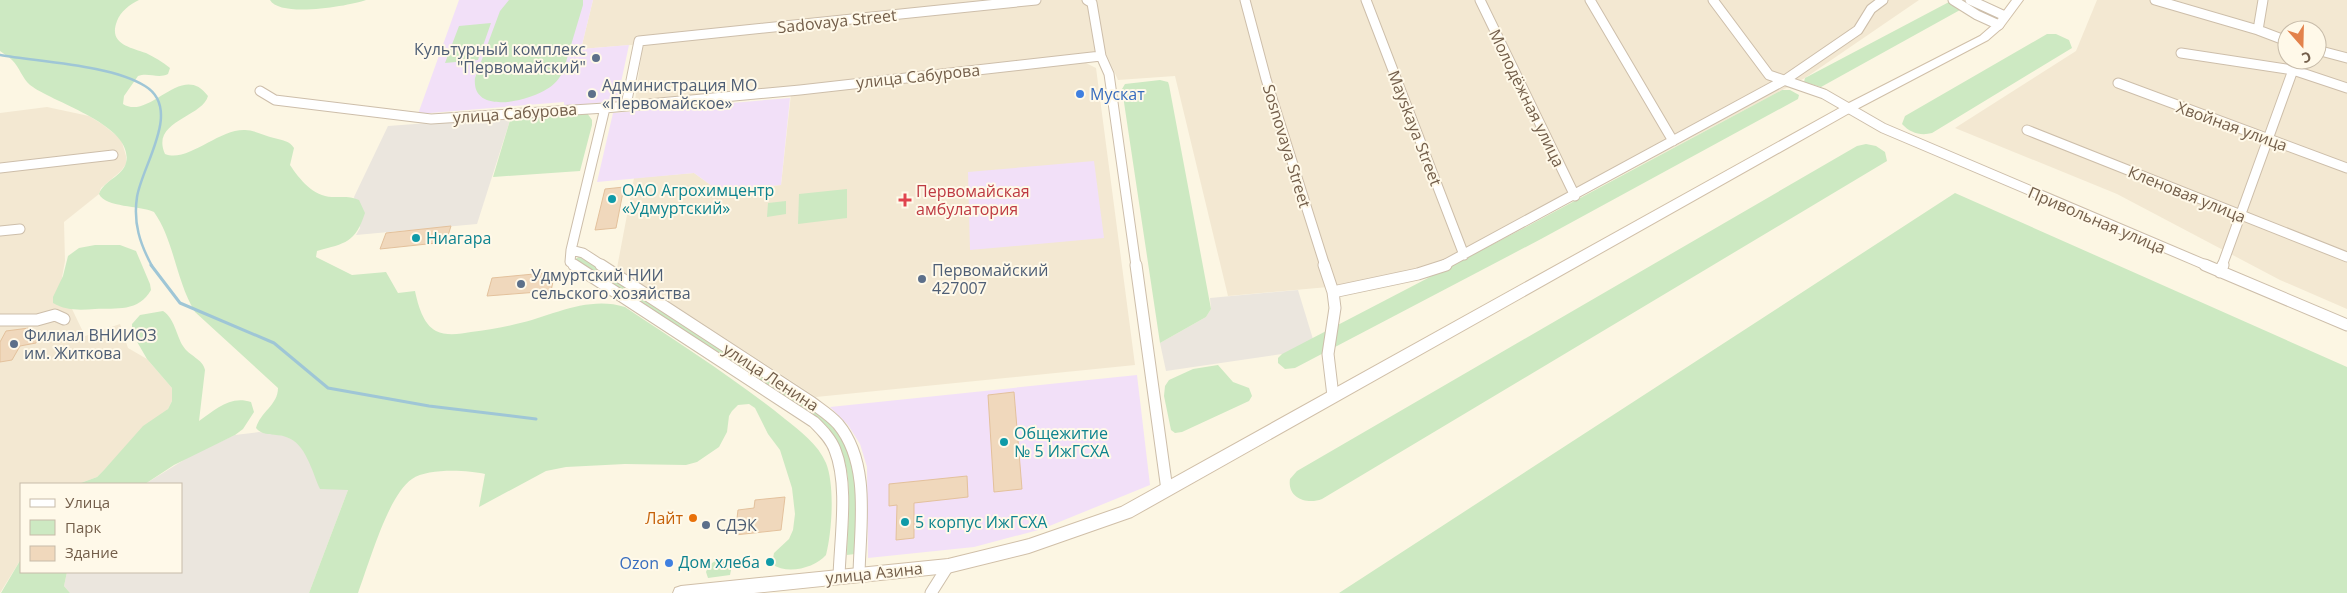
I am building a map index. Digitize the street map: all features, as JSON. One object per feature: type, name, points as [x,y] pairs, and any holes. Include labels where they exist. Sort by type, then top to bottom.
[{"type":"street","name":"Sadovaya Street","points":[[626,106],[638,41],[1036,0]]},
{"type":"street","points":[[1087,0],[1092,3],[1101,56],[1109,74],[1167,490]]},
{"type":"street","name":"Sosnovaya Street","points":[[1245,0],[1266,78],[1333,292],[1334,308],[1328,354],[1333,396]]},
{"type":"street","name":"Mayskaya Street","points":[[1366,0],[1464,255]]},
{"type":"street","name":"Молодёжная улица","points":[[1480,0],[1575,196]]},
{"type":"street","points":[[1590,0],[1672,141]]},
{"type":"street","points":[[1715,3],[1725,0]]},
{"type":"street","points":[[1333,292],[1432,270],[1464,255],[1784,80],[1858,30],[1871,9],[1883,0]]},
{"type":"street","points":[[1953,0],[1977,15],[2002,20]]},
{"type":"street","points":[[1970,0],[2002,20]]},
{"type":"street","name":"улица Азина","points":[[681,593],[948,566],[1029,546],[1126,512],[1849,108],[1984,38],[2018,0]]},
{"type":"street","points":[[2155,0],[2277,37]]},
{"type":"street","points":[[2258,30],[2262,0]]},
{"type":"street","name":"Привольная улица","points":[[1715,3],[1764,71],[1776,79],[1824,94],[1883,128],[2347,325]]},
{"type":"street","points":[[2181,53],[2277,68]]},
{"type":"street","points":[[2327,53],[2347,58]]},
{"type":"street","name":"улица Сабурова","points":[[260,91],[275,100],[415,118],[605,108],[800,90],[1101,56]]},
{"type":"street","points":[[2220,272],[2293,70],[2347,88]]},
{"type":"street","name":"Хвойная улица","points":[[2118,83],[2347,168]]},
{"type":"street","points":[[571,250],[605,108]]},
{"type":"street","name":"Кленовая улица","points":[[2027,130],[2347,257]]},
{"type":"street","points":[[0,168],[112,155]]},
{"type":"street","points":[[0,231],[20,229]]},
{"type":"street","name":"улица Ленина","points":[[839,576],[840,476],[836,450],[827,434],[799,412],[570,262],[571,250],[583,253],[811,402],[840,426],[851,444],[860,476],[859,574]]},
{"type":"street","points":[[1334,308],[1355,287]]},
{"type":"street","points":[[1,321],[37,320],[55,315],[64,319]]},
{"type":"street","points":[[931,593],[948,566]]},
{"type":"shaded area","points":[[459,0],[593,0],[581,49],[629,45],[617,101],[564,106],[564,102],[418,114]]},
{"type":"shaded area","points":[[593,0],[1919,0],[1805,78],[1428,278],[1228,296],[1175,76],[1118,80],[1105,51],[798,86],[635,100],[643,44],[581,49]]},
{"type":"shaded area","points":[[2097,0],[2347,0],[2347,309],[2280,280],[2117,194],[1955,128],[2076,51]]},
{"type":"shaded area","points":[[1082,61],[1096,68],[1135,365],[816,397],[617,268],[634,178],[694,173],[719,191],[781,185],[791,94]]},
{"type":"shaded area","points":[[790,98],[781,185],[719,191],[694,173],[597,182],[613,113]]},
{"type":"shaded area","points":[[47,107],[89,116],[121,139],[126,156],[126,164],[121,171],[101,188],[99,194],[64,222],[65,261],[57,305],[72,309],[85,336],[120,324],[128,348],[147,359],[172,388],[172,401],[168,409],[97,477],[81,483],[20,483],[20,561],[0,593],[0,113]]},
{"type":"shaded area","points":[[511,117],[477,224],[356,235],[360,228],[354,197],[388,126]]},
{"type":"shaded area","points":[[1094,161],[1104,238],[970,250],[968,172]]},
{"type":"shaded area","points":[[1298,290],[1316,349],[1166,371],[1160,343],[1206,317],[1211,309],[1210,298]]},
{"type":"shaded area","points":[[1137,375],[1150,485],[1042,529],[974,547],[868,558],[867,467],[860,444],[848,425],[830,407]]},
{"type":"shaded area","points":[[259,432],[285,436],[295,441],[348,490],[309,593],[70,593],[64,586],[67,573],[182,573],[182,483],[147,483],[192,455],[235,435]]},
{"type":"green space","points":[[0,0],[139,0],[120,14],[115,35],[118,40],[127,46],[149,55],[170,68],[168,74],[164,75],[138,76],[124,96],[123,104],[133,107],[144,105],[177,87],[188,84],[198,87],[208,96],[204,103],[179,120],[165,134],[162,143],[165,154],[174,156],[183,154],[224,135],[245,130],[283,140],[290,144],[294,148],[290,165],[308,186],[325,196],[350,197],[359,200],[365,213],[353,236],[335,246],[317,251],[316,257],[352,275],[386,272],[398,293],[415,291],[424,319],[436,331],[444,334],[453,334],[488,330],[505,327],[570,308],[597,303],[625,307],[686,347],[766,404],[802,433],[823,456],[829,472],[832,496],[830,534],[826,555],[821,560],[801,568],[785,569],[772,564],[774,553],[789,539],[793,530],[795,514],[792,488],[780,450],[768,434],[755,408],[749,404],[738,405],[732,411],[729,416],[727,432],[719,447],[697,462],[686,465],[625,464],[566,467],[546,471],[479,507],[485,474],[448,471],[419,475],[403,487],[387,514],[358,593],[309,593],[348,490],[320,489],[308,459],[299,445],[286,437],[262,433],[256,428],[261,417],[275,399],[278,388],[195,312],[183,287],[166,235],[154,212],[108,202],[99,194],[101,189],[124,168],[126,163],[125,149],[118,137],[106,126],[30,85],[15,63],[0,51]]},
{"type":"green space","points":[[270,0],[366,0],[331,7],[300,9],[276,5]]},
{"type":"green space","points":[[509,0],[583,0],[583,5],[563,72],[556,82],[539,94],[528,98],[503,102],[491,101],[482,97],[476,90],[475,78],[500,11]]},
{"type":"green space","points":[[1949,2],[1954,3],[1960,10],[1821,87],[1804,82],[1805,78]]},
{"type":"green space","points":[[491,23],[478,60],[445,63],[459,26]]},
{"type":"green space","points":[[2047,34],[2056,34],[2069,40],[2072,48],[1932,133],[1916,133],[1902,124],[1905,116]]},
{"type":"green space","points":[[1160,80],[1168,82],[1169,85],[1211,309],[1206,317],[1160,343],[1122,89],[1125,84]]},
{"type":"green space","points":[[1782,90],[1790,90],[1799,95],[1798,99],[1541,239],[1295,368],[1285,369],[1278,363],[1278,358],[1282,354],[1526,227]]},
{"type":"green space","points":[[587,113],[592,120],[592,125],[580,171],[493,177],[511,117]]},
{"type":"green space","points":[[1866,144],[1876,146],[1885,152],[1887,161],[1322,499],[1316,501],[1304,500],[1292,491],[1290,479],[1297,471],[1857,146]]},
{"type":"green space","points":[[847,189],[847,218],[798,224],[799,194]]},
{"type":"green space","points":[[1955,193],[2347,367],[2347,593],[1339,593]]},
{"type":"green space","points":[[786,201],[786,214],[767,217],[768,203]]},
{"type":"green space","points":[[95,245],[120,245],[136,251],[150,284],[151,290],[146,297],[134,305],[119,308],[84,310],[63,307],[53,303],[53,297],[63,276],[68,256],[79,248]]},
{"type":"green space","points":[[580,256],[819,414],[835,428],[847,446],[854,472],[856,486],[855,554],[847,555],[849,494],[847,470],[844,459],[829,432],[574,260]]},
{"type":"green space","points":[[163,311],[167,314],[183,346],[204,366],[199,421],[217,408],[236,400],[251,402],[254,412],[243,429],[235,435],[174,465],[147,483],[81,483],[97,477],[143,426],[168,409],[172,401],[172,388],[147,359],[132,333],[132,324],[140,315]]},
{"type":"green space","points":[[1218,365],[1233,382],[1249,388],[1252,396],[1249,401],[1182,432],[1175,433],[1171,430],[1164,396],[1165,386],[1169,380],[1193,369]]},
{"type":"green space","points":[[725,559],[732,565],[730,575],[708,578],[706,572],[711,564]]},
{"type":"green space","points":[[20,561],[20,573],[67,573],[64,586],[70,593],[1,593]]},
{"type":"building","name":"ОАО Агрохимцентр «Удмуртский»","points":[[624,187],[616,228],[595,230],[605,189]]},
{"type":"building","name":"Ниагара","points":[[451,226],[446,242],[380,249],[386,233]]},
{"type":"building","name":"Удмуртский НИИ сельского хозяйства","points":[[555,272],[551,291],[487,296],[492,278]]},
{"type":"building","name":"Филиал ВНИИОЗ им. Житкова","points":[[29,328],[24,337],[40,335],[36,343],[20,346],[12,360],[0,362],[0,342],[6,331]]},
{"type":"building","name":"Общежитие № 5 ИжГСХА","points":[[1014,392],[1022,489],[994,492],[988,395]]},
{"type":"building","name":"5 корпус ИжГСХА","points":[[967,476],[968,497],[914,503],[914,538],[896,540],[897,505],[889,506],[889,484]]},
{"type":"building","points":[[785,497],[781,530],[735,535],[738,510],[754,508],[755,500]]},
{"type":"waterway","points":[[0,55],[75,65],[114,73],[145,86],[156,96],[160,109],[160,123],[157,138],[140,184],[136,207],[138,233],[152,266]]},
{"type":"waterway","points":[[151,265],[180,303],[274,343],[328,388],[429,406],[536,419]]},
{"type":"place","name":"Культурный комплекс \"Первомайский\"","points":[[596,58]]},
{"type":"place","name":"Администрация МО «Первомайское»","points":[[592,94]]},
{"type":"place","name":"Мускат","points":[[1080,94]]},
{"type":"place","name":"ОАО Агрохимцентр «Удмуртский»","points":[[612,199]]},
{"type":"place","name":"Первомайская амбулатория","points":[[905,200]]},
{"type":"place","name":"Ниагара","points":[[416,238]]},
{"type":"place","name":"Первомайский 427007","points":[[922,279]]},
{"type":"place","name":"Удмуртский НИИ сельского хозяйства","points":[[521,284]]},
{"type":"place","name":"Филиал ВНИИОЗ им. Житкова","points":[[14,344]]},
{"type":"place","name":"Общежитие № 5 ИжГСХА","points":[[1004,442]]},
{"type":"place","name":"Лайт","points":[[693,518]]},
{"type":"place","name":"5 корпус ИжГСХА","points":[[905,522]]},
{"type":"place","name":"СДЭК","points":[[706,525]]},
{"type":"place","name":"Дом хлеба","points":[[770,562]]},
{"type":"place","name":"Ozon","points":[[669,563]]}]
